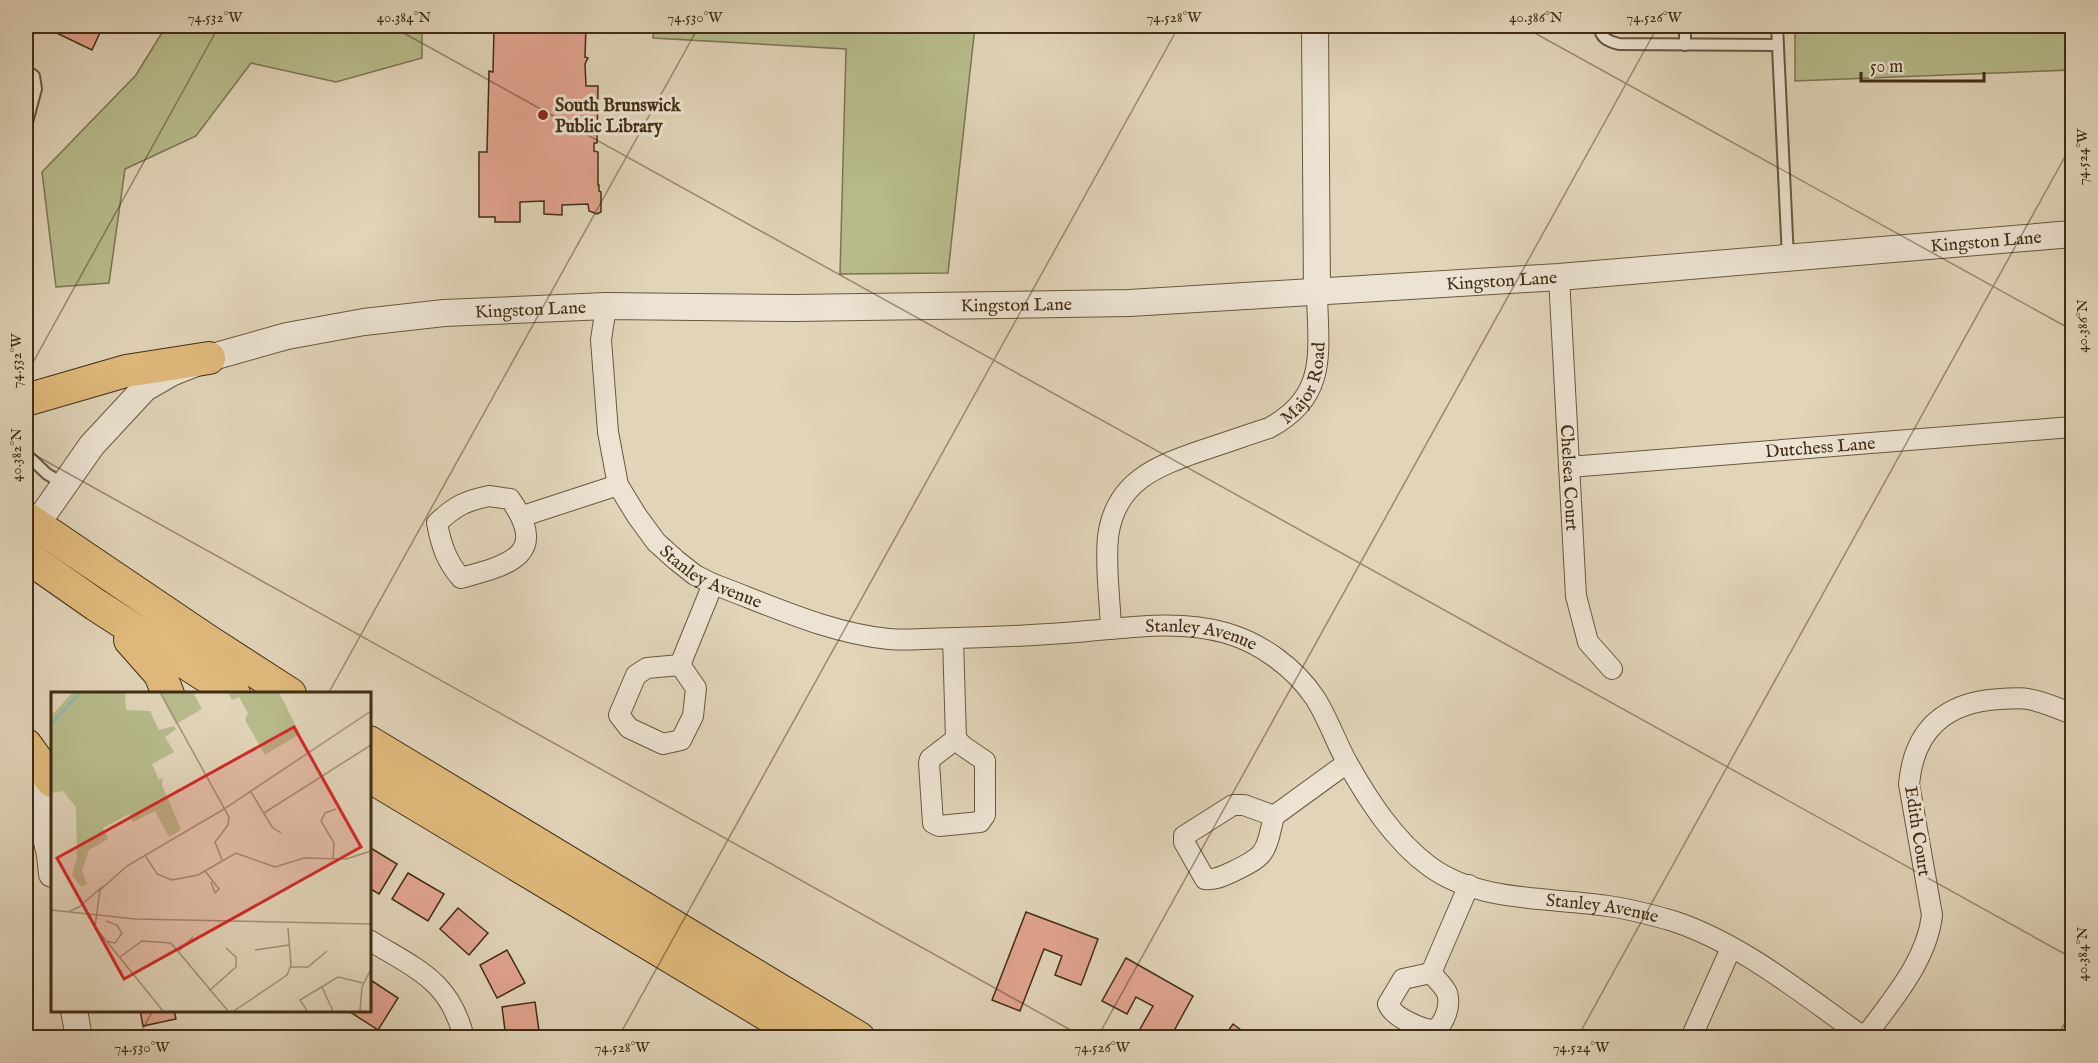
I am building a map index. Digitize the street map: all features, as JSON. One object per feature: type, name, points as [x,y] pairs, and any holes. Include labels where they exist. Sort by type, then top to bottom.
[{"type":"main road","points":[[26,400],[126,371],[209,358]]},
{"type":"main road","points":[[29,529],[287,692]]},
{"type":"main road","points":[[26,556],[96,605],[231,692]]},
{"type":"main road","points":[[96,605],[160,674],[167,692]]},
{"type":"main road","points":[[370,743],[859,1038]]},
{"type":"main road","points":[[26,746],[51,780]]},
{"type":"main road","points":[[370,777],[806,1038]]},
{"type":"street","name":"Major Road","points":[[1111,629],[1108,536],[1121,501],[1132,485],[1163,464],[1269,428],[1283,420],[1307,396],[1314,380],[1318,364],[1315,26]]},
{"type":"street","name":"Kingston Lane","points":[[29,529],[92,445],[145,388],[171,372],[209,358],[287,336],[364,322],[444,313],[606,306],[794,308],[1128,303],[1559,277],[2073,234]]},
{"type":"street","name":"Chelsea Court","points":[[1559,277],[1576,596],[1588,642],[1612,669]]},
{"type":"street","name":"Stanley Avenue","points":[[606,306],[601,340],[608,432],[618,485],[656,542],[682,565],[713,584],[836,628],[891,639],[1033,636],[1147,626],[1203,627],[1231,634],[1253,643],[1296,675],[1315,699],[1347,763],[1390,830],[1438,872],[1469,885],[1501,894],[1608,906],[1674,922],[1731,948],[1757,963],[1865,1037]]},
{"type":"street","name":"Dutchess Lane","points":[[1569,466],[2073,427]]},
{"type":"street","points":[[523,516],[618,485]]},
{"type":"street","points":[[489,496],[510,499],[523,516],[527,538],[523,550],[515,559],[461,578],[450,565],[441,543],[437,523],[453,508],[469,500],[489,496]]},
{"type":"street","points":[[680,665],[713,584]]},
{"type":"street","points":[[953,638],[956,739]]},
{"type":"street","name":"Edith Court","points":[[1865,1037],[1911,970],[1930,933],[1932,915],[1909,784],[1910,766],[1924,734],[1950,711],[1981,700],[2026,698],[2053,705],[2073,714]]},
{"type":"street","points":[[26,746],[51,864]]},
{"type":"street","points":[[1274,816],[1244,806],[1233,805],[1184,836],[1184,842],[1205,879],[1214,880],[1257,860],[1268,844],[1274,816],[1347,763]]},
{"type":"street","points":[[1431,973],[1469,885]]},
{"type":"street","points":[[370,941],[422,972],[438,986],[451,1001],[459,1018],[464,1038]]},
{"type":"street","points":[[1691,1038],[1731,948]]},
{"type":"street","points":[[74,1012],[79,1038]]},
{"type":"lane","points":[[1599,26],[1600,33],[1608,41],[1619,44],[1778,45]]},
{"type":"lane","points":[[1685,26],[1685,45]]},
{"type":"lane","points":[[1777,26],[1788,258]]},
{"type":"lane","points":[[26,70],[34,76],[36,89],[26,126]]},
{"type":"lane","points":[[26,454],[47,474],[64,484]]},
{"type":"green space","points":[[166,26],[422,26],[422,58],[336,82],[251,63],[196,136],[125,169],[109,283],[56,287],[42,172],[136,75]]},
{"type":"green space","points":[[654,26],[975,26],[948,273],[840,274],[846,49],[653,38]]},
{"type":"green space","points":[[1795,26],[2072,26],[2072,70],[1795,81]]},
{"type":"building","points":[[42,26],[103,26],[92,50]]},
{"type":"building","name":"South Brunswick Public Library","points":[[503,26],[586,26],[585,57],[588,58],[585,64],[586,86],[598,86],[597,143],[594,143],[594,151],[598,152],[601,212],[597,214],[589,211],[588,204],[562,205],[562,215],[544,214],[544,201],[520,202],[520,222],[495,222],[495,217],[479,217],[479,152],[487,152],[489,71],[493,72],[494,29],[502,29]]},
{"type":"building","points":[[370,848],[397,864],[379,894],[370,889]]},
{"type":"building","points":[[408,873],[444,894],[428,921],[392,899]]},
{"type":"building","points":[[458,908],[488,933],[469,955],[440,929]]},
{"type":"building","points":[[1026,912],[1098,939],[1081,985],[1055,975],[1062,956],[1044,949],[1020,1011],[992,1000]]},
{"type":"building","points":[[507,950],[525,983],[497,998],[480,965]]},
{"type":"building","points":[[1126,958],[1193,996],[1170,1038],[1135,1038],[1153,1006],[1136,997],[1127,1014],[1102,1001]]},
{"type":"building","points":[[370,980],[398,998],[378,1030],[350,1012],[370,1012]]},
{"type":"building","points":[[535,1002],[540,1038],[506,1038],[502,1007]]},
{"type":"building","points":[[140,1012],[174,1012],[176,1019],[143,1026]]},
{"type":"building","points":[[1233,1024],[1252,1038],[1223,1038]]},
{"type":"place","name":"South Brunswick Public Library","points":[[543,115]]}]
